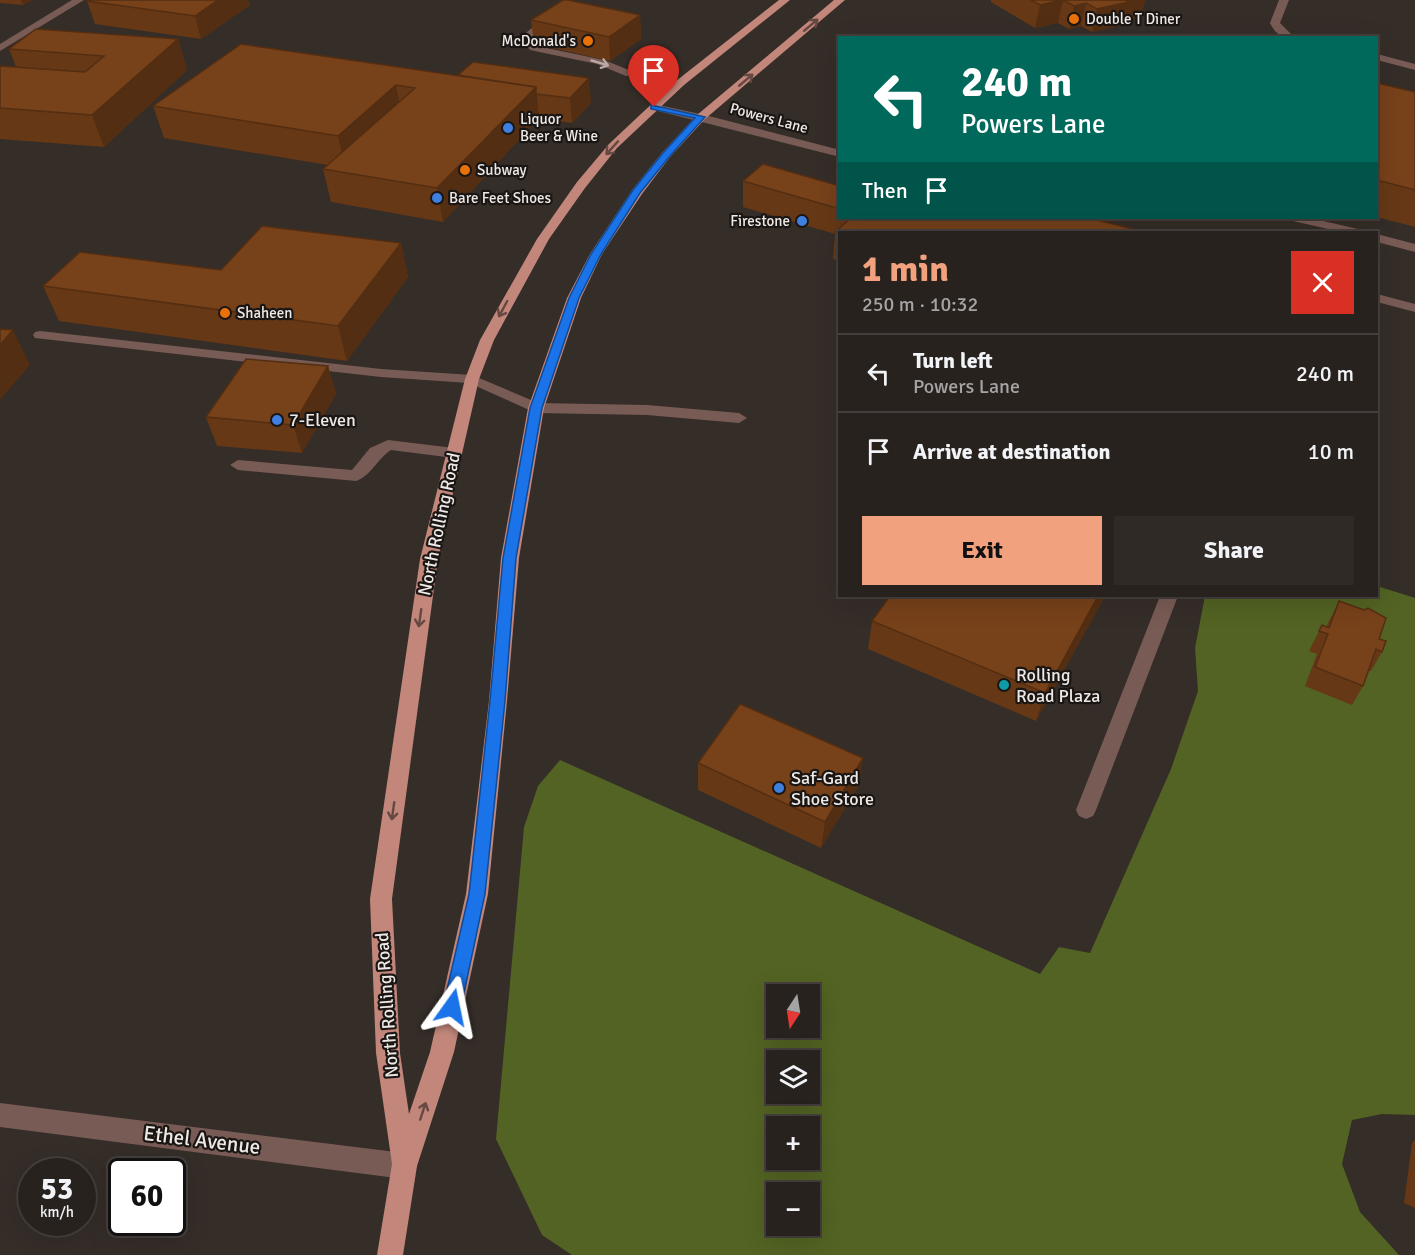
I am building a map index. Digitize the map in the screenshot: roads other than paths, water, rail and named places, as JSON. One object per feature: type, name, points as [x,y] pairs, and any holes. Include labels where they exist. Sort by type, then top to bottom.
[{"type":"main road","name":"North Rolling Road","points":[[404,1166],[388,1053],[381,899],[429,559],[472,379],[487,340],[543,239],[613,146],[680,83],[785,0]]},
{"type":"main road","name":"North Rolling Road","points":[[390,1255],[404,1166],[442,1052],[477,894],[498,701],[510,558],[536,408],[574,298],[596,254],[637,192],[666,155],[701,117],[840,0]]},
{"type":"street","points":[[0,48],[79,0]]},
{"type":"street","points":[[1284,0],[1275,23],[1278,29],[1287,36]]},
{"type":"street","points":[[566,19],[545,22],[526,38],[534,48],[600,62],[630,74]]},
{"type":"street","points":[[1378,57],[1415,66]]},
{"type":"street","name":"Powers Lane","points":[[654,107],[701,117],[838,153]]},
{"type":"street","points":[[1301,219],[1350,231]]},
{"type":"street","points":[[1378,238],[1415,248]]},
{"type":"street","points":[[1378,298],[1415,308]]},
{"type":"street","points":[[40,335],[369,371],[472,379],[536,408],[647,410],[739,418]]},
{"type":"street","points":[[238,465],[356,476],[376,452],[388,445],[454,453]]},
{"type":"street","points":[[1086,810],[1170,597]]},
{"type":"street","name":"Ethel Avenue","points":[[0,1114],[404,1166]]},
{"type":"place","name":"Double T Diner","points":[[1074,19]]},
{"type":"place","name":"McDonald's","points":[[588,41]]},
{"type":"place","name":"Liquor Beer & Wine","points":[[508,128]]},
{"type":"place","name":"Subway","points":[[465,170]]},
{"type":"place","name":"Bare Feet Shoes","points":[[437,198]]},
{"type":"place","name":"Firestone","points":[[802,221]]},
{"type":"place","name":"Shaheen","points":[[225,313]]},
{"type":"place","name":"7-Eleven","points":[[277,420]]},
{"type":"place","name":"Rolling Road Plaza","points":[[1004,685]]},
{"type":"place","name":"Saf-Gard Shoe Store","points":[[779,788]]}]
